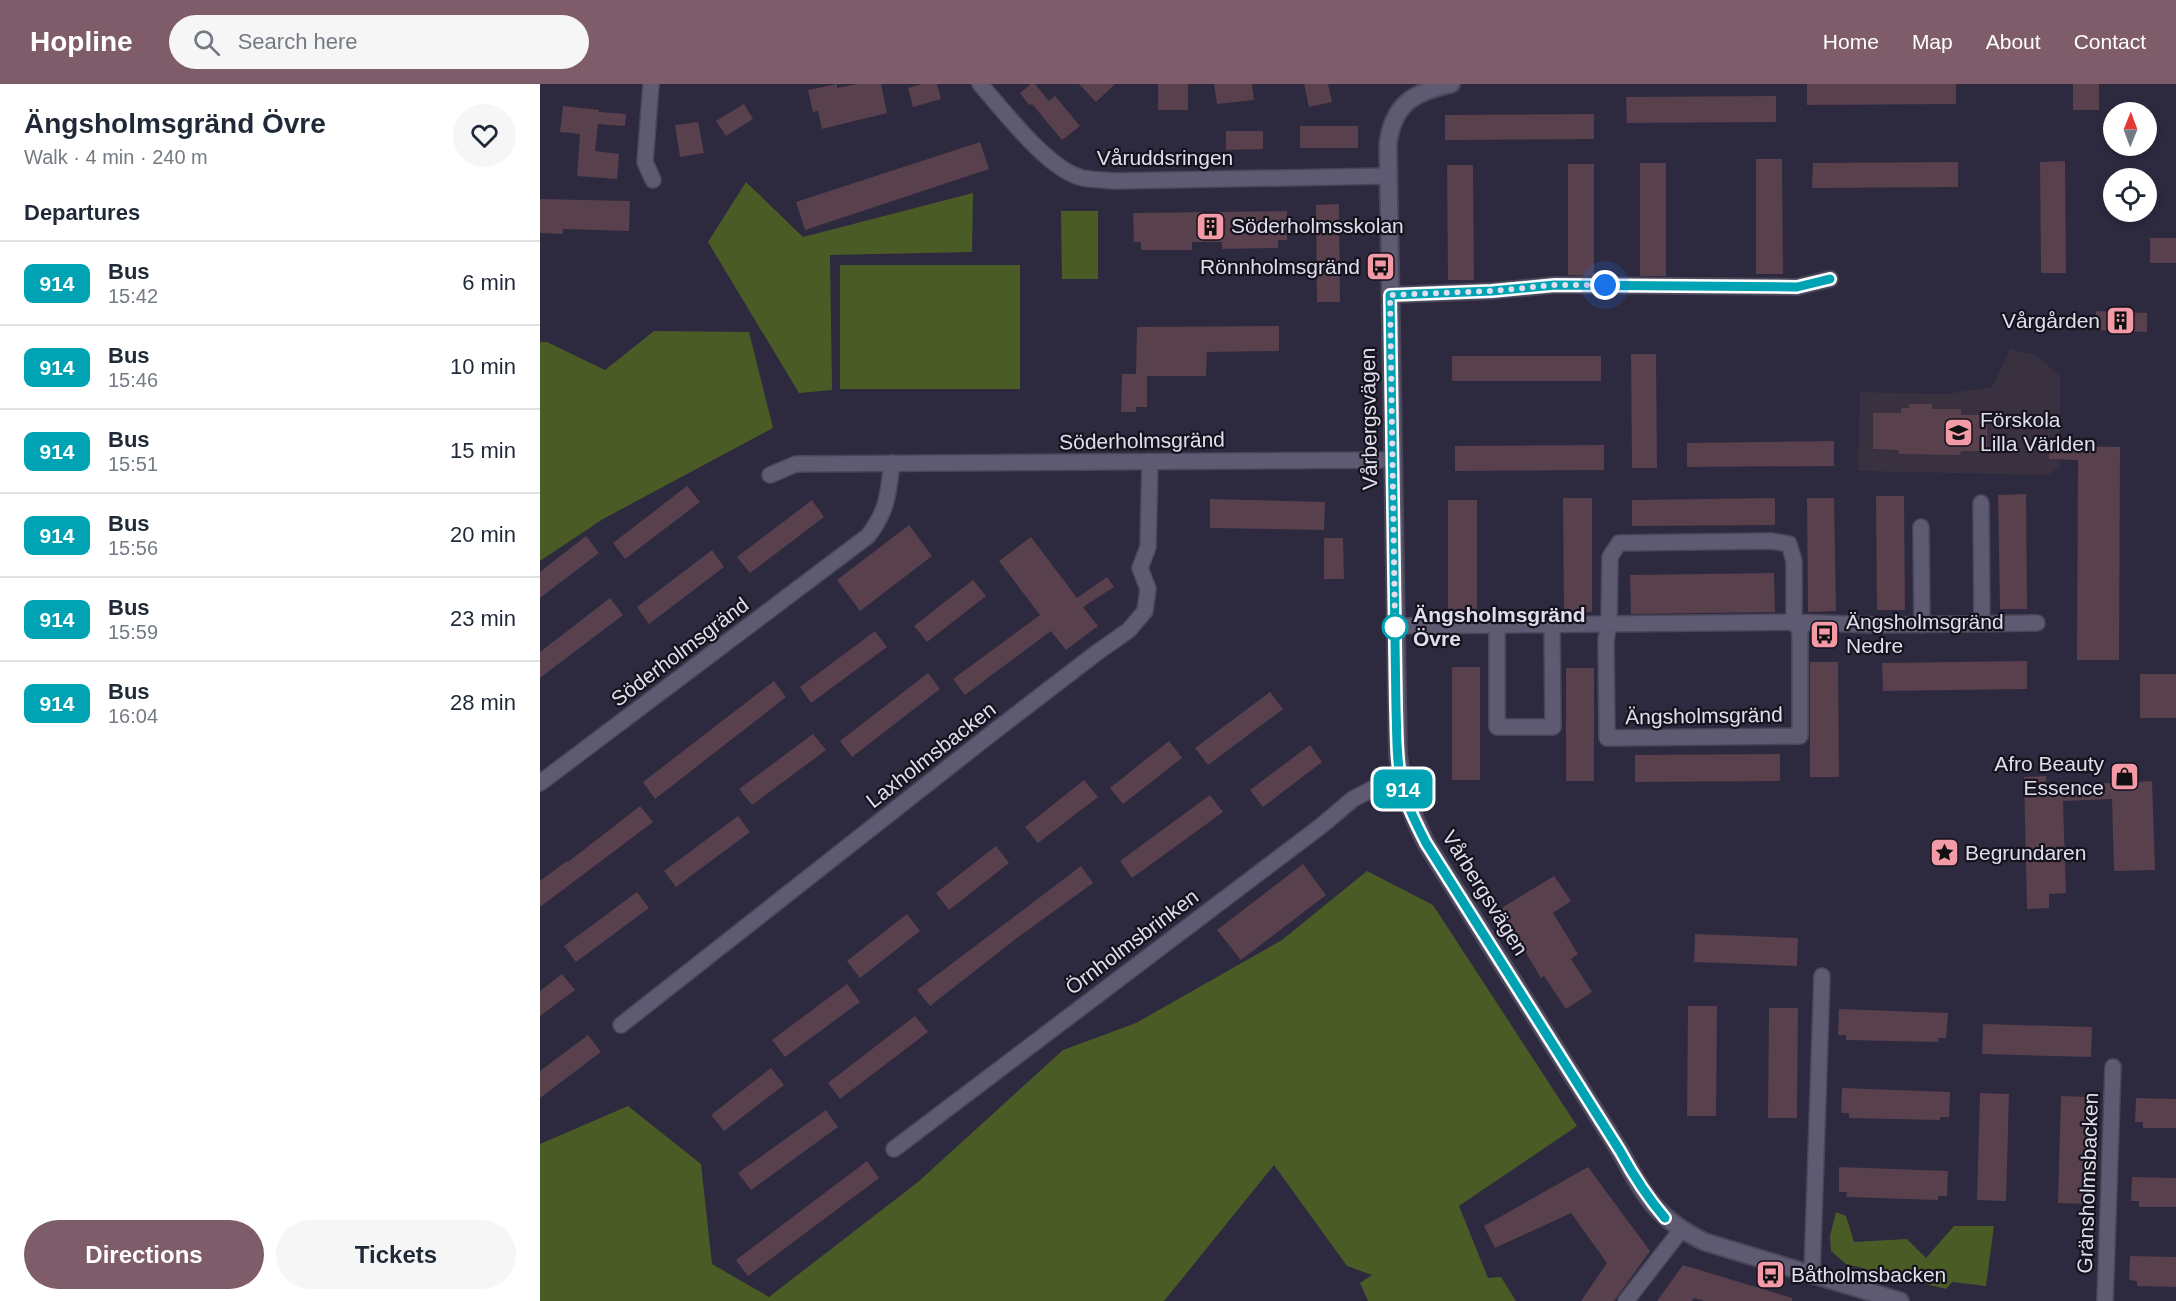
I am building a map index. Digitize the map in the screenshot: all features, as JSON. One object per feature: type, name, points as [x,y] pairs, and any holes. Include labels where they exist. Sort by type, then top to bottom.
[{"type":"street","points":[[651,84],[645,162],[653,180]]},
{"type":"street","name":"Våruddsringen","points":[[981,84],[1036,146],[1061,169],[1082,178],[1140,181],[1387,176]]},
{"type":"street","name":"Vårbergsvägen","points":[[1451,84],[1431,88],[1418,94],[1396,115],[1390,128],[1387,176],[1398,755],[1402,786],[1412,814],[1426,843],[1620,1151],[1634,1177],[1658,1210],[1681,1230],[1706,1242],[1900,1301]]},
{"type":"street","points":[[1390,295],[1492,291],[1555,285],[1797,287],[1830,279]]},
{"type":"street","name":"Söderholmsgränd","points":[[770,475],[796,464],[1392,460]]},
{"type":"street","name":"Laxholmsbacken","points":[[621,1024],[1014,716],[1129,630],[1146,611],[1148,589],[1140,568],[1148,547],[1150,462]]},
{"type":"street","name":"Söderholmsgränd","points":[[540,783],[868,536],[880,520],[888,495],[892,463]]},
{"type":"street","points":[[1981,503],[1982,624]]},
{"type":"street","points":[[1921,527],[1922,625]]},
{"type":"street","name":"Ängsholmsgränd","points":[[1771,541],[1789,544],[1794,561],[1794,622],[1800,631],[1800,736],[1607,738],[1606,640],[1609,624],[1610,557],[1619,543],[1771,541]]},
{"type":"street","points":[[1395,626],[1794,622],[1922,625],[2037,623]]},
{"type":"street","points":[[1497,626],[1497,727],[1553,726],[1552,624]]},
{"type":"street","name":"Örnholmsbrinken","points":[[894,1149],[1322,826],[1353,799],[1372,789],[1402,786]]},
{"type":"street","points":[[1812,1274],[1822,976]]},
{"type":"street","name":"Gränsholmsbacken","points":[[2105,1301],[2113,1067]]},
{"type":"street","points":[[1626,1301],[1681,1230]]},
{"type":"shaded area","name":"Förskola Lilla Världen","points":[[2010,349],[2035,355],[2060,376],[2060,469],[2050,475],[1858,471],[1860,392],[1945,394],[1992,387]]},
{"type":"green space","points":[[746,182],[803,237],[973,193],[972,252],[830,255],[832,390],[799,393],[708,242]]},
{"type":"green space","points":[[1061,211],[1098,211],[1098,279],[1062,279]]},
{"type":"green space","points":[[840,265],[1020,265],[1020,389],[840,389]]},
{"type":"green space","points":[[654,331],[749,332],[773,428],[603,519],[540,561],[540,342],[547,342],[605,370]]},
{"type":"green space","points":[[1367,871],[1433,905],[1577,1126],[1459,1206],[1488,1278],[1501,1277],[1516,1301],[1368,1301],[1360,1283],[1372,1275],[1347,1266],[1274,1165],[1164,1301],[540,1301],[540,1144],[628,1106],[701,1164],[712,1264],[769,1297],[918,1182],[1063,1050],[1136,1023],[1282,940]]},
{"type":"green space","points":[[1836,1212],[1846,1216],[1854,1242],[1907,1239],[1926,1258],[1954,1226],[1994,1226],[1986,1286],[1952,1282],[1946,1289],[1846,1264],[1831,1251],[1830,1236]]},
{"type":"building","points":[[837,84],[837,88],[857,84],[881,84],[887,113],[822,129],[818,111],[813,112],[808,90]]},
{"type":"building","points":[[922,84],[937,84],[941,99],[913,107],[908,88]]},
{"type":"building","points":[[1031,84],[1035,84],[1049,101],[1055,96],[1080,126],[1062,140],[1020,93]]},
{"type":"building","points":[[1079,84],[1115,84],[1096,102]]},
{"type":"building","points":[[1158,84],[1188,84],[1188,110],[1158,110]]},
{"type":"building","points":[[1214,84],[1252,84],[1254,100],[1217,104]]},
{"type":"building","points":[[1304,84],[1328,84],[1332,102],[1309,107]]},
{"type":"building","points":[[1807,84],[1956,84],[1956,104],[1807,105]]},
{"type":"building","points":[[2073,84],[2099,84],[2099,110],[2073,110]]},
{"type":"building","points":[[1776,96],[1776,122],[1627,123],[1626,97]]},
{"type":"building","points":[[744,104],[753,119],[726,136],[716,121]]},
{"type":"building","points":[[563,106],[626,114],[625,126],[598,124],[595,151],[619,154],[617,179],[577,176],[580,134],[560,132]]},
{"type":"building","points":[[1594,114],[1594,139],[1445,140],[1445,115]]},
{"type":"building","points":[[698,122],[704,153],[680,157],[675,125]]},
{"type":"building","points":[[1300,126],[1358,126],[1358,148],[1300,148]]},
{"type":"building","points":[[1226,131],[1263,131],[1263,149],[1226,150]]},
{"type":"building","points":[[980,142],[989,169],[805,230],[796,202]]},
{"type":"building","points":[[1756,159],[1782,159],[1783,274],[1756,274]]},
{"type":"building","points":[[2065,161],[2066,273],[2041,273],[2040,162]]},
{"type":"building","points":[[1958,162],[1958,187],[1812,188],[1813,163]]},
{"type":"building","points":[[1640,163],[1666,163],[1666,276],[1640,276]]},
{"type":"building","points":[[1568,164],[1594,164],[1594,276],[1568,275]]},
{"type":"building","points":[[1447,165],[1473,165],[1474,280],[1448,280]]},
{"type":"building","points":[[540,199],[630,201],[629,231],[563,229],[563,234],[540,233]]},
{"type":"building","points":[[1339,204],[1340,302],[1317,302],[1316,205]]},
{"type":"building","name":"Söderholmsskolan","points":[[1287,211],[1287,240],[1278,240],[1278,248],[1222,249],[1222,242],[1192,242],[1192,250],[1141,250],[1141,242],[1134,242],[1133,213]]},
{"type":"building","points":[[2150,238],[2176,238],[2176,263],[2150,263]]},
{"type":"building","name":"Vårgården","points":[[2096,311],[2147,313],[2147,332],[2095,330]]},
{"type":"building","points":[[1279,326],[1279,351],[1207,352],[1206,376],[1147,376],[1147,407],[1136,407],[1136,412],[1121,412],[1122,374],[1136,374],[1137,327]]},
{"type":"building","points":[[1631,354],[1656,354],[1657,468],[1632,468]]},
{"type":"building","points":[[1452,356],[1601,356],[1601,381],[1452,381]]},
{"type":"building","points":[[1909,404],[1932,404],[1932,409],[1961,409],[1961,415],[1987,415],[1987,451],[1961,451],[1960,455],[1899,454],[1899,450],[1873,449],[1873,413],[1901,413],[1901,408],[1909,408]]},
{"type":"building","points":[[1834,441],[1834,466],[1687,467],[1687,443]]},
{"type":"building","points":[[1604,445],[1604,470],[1455,471],[1455,446]]},
{"type":"building","points":[[2049,446],[2120,447],[2119,660],[2077,660],[2078,460],[2049,459]]},
{"type":"building","points":[[687,486],[700,502],[625,559],[613,543]]},
{"type":"building","points":[[2026,494],[2027,609],[2000,609],[1998,495]]},
{"type":"building","points":[[1876,496],[1904,496],[1905,610],[1877,610]]},
{"type":"building","points":[[1563,498],[1592,498],[1592,612],[1564,612]]},
{"type":"building","points":[[1775,498],[1775,525],[1632,526],[1632,500]]},
{"type":"building","points":[[1807,498],[1834,498],[1836,611],[1808,612]]},
{"type":"building","points":[[1210,499],[1325,502],[1324,530],[1210,528]]},
{"type":"building","points":[[812,500],[824,517],[750,573],[737,557]]},
{"type":"building","points":[[1448,500],[1477,500],[1477,614],[1448,614]]},
{"type":"building","points":[[909,525],[932,556],[860,611],[837,580]]},
{"type":"building","points":[[586,536],[599,553],[540,598],[540,572]]},
{"type":"building","points":[[1031,537],[1077,598],[1107,577],[1114,587],[1083,607],[1098,626],[1066,650],[1051,631],[965,695],[953,679],[1040,615],[999,561]]},
{"type":"building","points":[[1324,538],[1343,538],[1344,579],[1324,579]]},
{"type":"building","points":[[712,550],[724,567],[649,624],[637,607]]},
{"type":"building","points":[[1774,573],[1775,612],[1631,614],[1630,575]]},
{"type":"building","points":[[973,580],[986,596],[927,642],[914,626]]},
{"type":"building","points":[[610,598],[623,615],[540,678],[540,652]]},
{"type":"building","points":[[875,631],[887,647],[811,703],[800,687]]},
{"type":"building","points":[[2027,661],[2027,689],[1883,691],[1882,663]]},
{"type":"building","points":[[1810,662],[1838,662],[1839,777],[1810,777]]},
{"type":"building","points":[[1452,667],[1480,667],[1480,780],[1452,780]]},
{"type":"building","points":[[1566,668],[1594,668],[1594,781],[1566,781]]},
{"type":"building","points":[[928,673],[940,689],[852,757],[840,741]]},
{"type":"building","points":[[2140,674],[2176,674],[2176,718],[2140,718]]},
{"type":"building","points":[[774,681],[786,697],[655,799],[643,782]]},
{"type":"building","points":[[1270,692],[1283,709],[1208,765],[1195,748]]},
{"type":"building","points":[[813,734],[826,750],[752,805],[739,789]]},
{"type":"building","points":[[1169,741],[1182,758],[1123,804],[1110,788]]},
{"type":"building","points":[[1310,745],[1322,762],[1263,807],[1250,790]]},
{"type":"building","points":[[1780,754],[1780,781],[1635,782],[1635,755]]},
{"type":"building","points":[[2135,774],[2135,782],[2152,781],[2155,870],[2114,871],[2112,799],[2063,801],[2066,893],[2049,894],[2049,908],[2027,909],[2024,777],[2046,776],[2046,785],[2112,783],[2112,775]]},
{"type":"building","points":[[1084,780],[1098,797],[1038,843],[1025,827]]},
{"type":"building","points":[[1210,795],[1223,812],[1132,878],[1120,861]]},
{"type":"building","points":[[640,806],[653,822],[540,907],[540,881]]},
{"type":"building","points":[[738,816],[750,832],[676,887],[664,871]]},
{"type":"building","points":[[996,846],[1009,863],[949,910],[936,893]]},
{"type":"building","points":[[1303,864],[1326,895],[1241,960],[1217,930]]},
{"type":"building","points":[[1081,866],[1093,883],[1017,938],[930,1006],[917,990]]},
{"type":"building","points":[[1554,876],[1571,901],[1553,913],[1578,954],[1571,959],[1592,992],[1566,1009],[1544,976],[1541,978],[1500,909]]},
{"type":"building","points":[[637,892],[649,908],[576,962],[564,946]]},
{"type":"building","points":[[907,914],[920,931],[860,978],[847,961]]},
{"type":"building","points":[[1695,934],[1798,938],[1797,966],[1694,962]]},
{"type":"building","points":[[562,974],[575,990],[540,1016],[540,991]]},
{"type":"building","points":[[847,984],[860,1002],[785,1057],[772,1040]]},
{"type":"building","points":[[1688,1006],[1717,1006],[1716,1116],[1687,1116]]},
{"type":"building","points":[[1769,1008],[1798,1008],[1797,1118],[1768,1118]]},
{"type":"building","points":[[1839,1009],[1948,1013],[1946,1038],[1938,1038],[1938,1042],[1846,1040],[1846,1035],[1838,1035]]},
{"type":"building","points":[[915,1016],[928,1032],[840,1099],[828,1083]]},
{"type":"building","points":[[1983,1024],[2092,1027],[2091,1057],[1982,1054]]},
{"type":"building","points":[[588,1035],[601,1052],[540,1098],[540,1071]]},
{"type":"building","points":[[771,1068],[784,1085],[724,1131],[711,1115]]},
{"type":"building","points":[[1842,1088],[1950,1092],[1949,1117],[1940,1117],[1940,1120],[1849,1118],[1849,1113],[1841,1113]]},
{"type":"building","points":[[1980,1093],[2009,1094],[2006,1201],[1977,1200]]},
{"type":"building","points":[[2061,1096],[2090,1097],[2087,1204],[2058,1203]]},
{"type":"building","points":[[2136,1098],[2176,1099],[2176,1128],[2143,1128],[2143,1122],[2135,1122]]},
{"type":"building","points":[[826,1110],[838,1127],[751,1190],[738,1173]]},
{"type":"building","points":[[867,1161],[879,1178],[748,1276],[736,1260]]},
{"type":"building","points":[[1588,1167],[1650,1251],[1614,1301],[1581,1301],[1607,1263],[1571,1213],[1495,1248],[1484,1226]]},
{"type":"building","points":[[1839,1167],[1948,1171],[1947,1196],[1938,1196],[1938,1200],[1846,1197],[1847,1192],[1839,1192]]},
{"type":"building","points":[[2132,1177],[2176,1178],[2176,1207],[2139,1207],[2139,1201],[2131,1201]]},
{"type":"building","points":[[2130,1256],[2176,1257],[2176,1287],[2137,1286],[2137,1281],[2129,1280]]},
{"type":"building","points":[[1683,1265],[1792,1298],[1792,1301],[1704,1301],[1694,1298],[1692,1301],[1657,1301]]},
{"type":"bus line","name":"914","points":[[1665,1218],[1634,1177],[1620,1151],[1426,843],[1402,786],[1396,708],[1390,295],[1492,291],[1555,285],[1797,287],[1830,279]]},
{"type":"place","name":"Söderholmsskolan","points":[[1210,226]]},
{"type":"place","name":"Rönnholmsgränd","points":[[1381,267]]},
{"type":"place","name":"Vårgården","points":[[2121,321]]},
{"type":"place","name":"Förskola Lilla Världen","points":[[1959,432]]},
{"type":"place","name":"Ängsholmsgränd Övre","points":[[1395,627]]},
{"type":"place","name":"Ängsholmsgränd Nedre","points":[[1825,634]]},
{"type":"place","name":"Afro Beauty Essence","points":[[2125,776]]},
{"type":"place","name":"Begrundaren","points":[[1944,853]]},
{"type":"place","name":"Båtholmsbacken","points":[[1770,1275]]},
{"type":"route","points":[[1395,627],[1390,295],[1492,291],[1555,285],[1605,285]]}]
